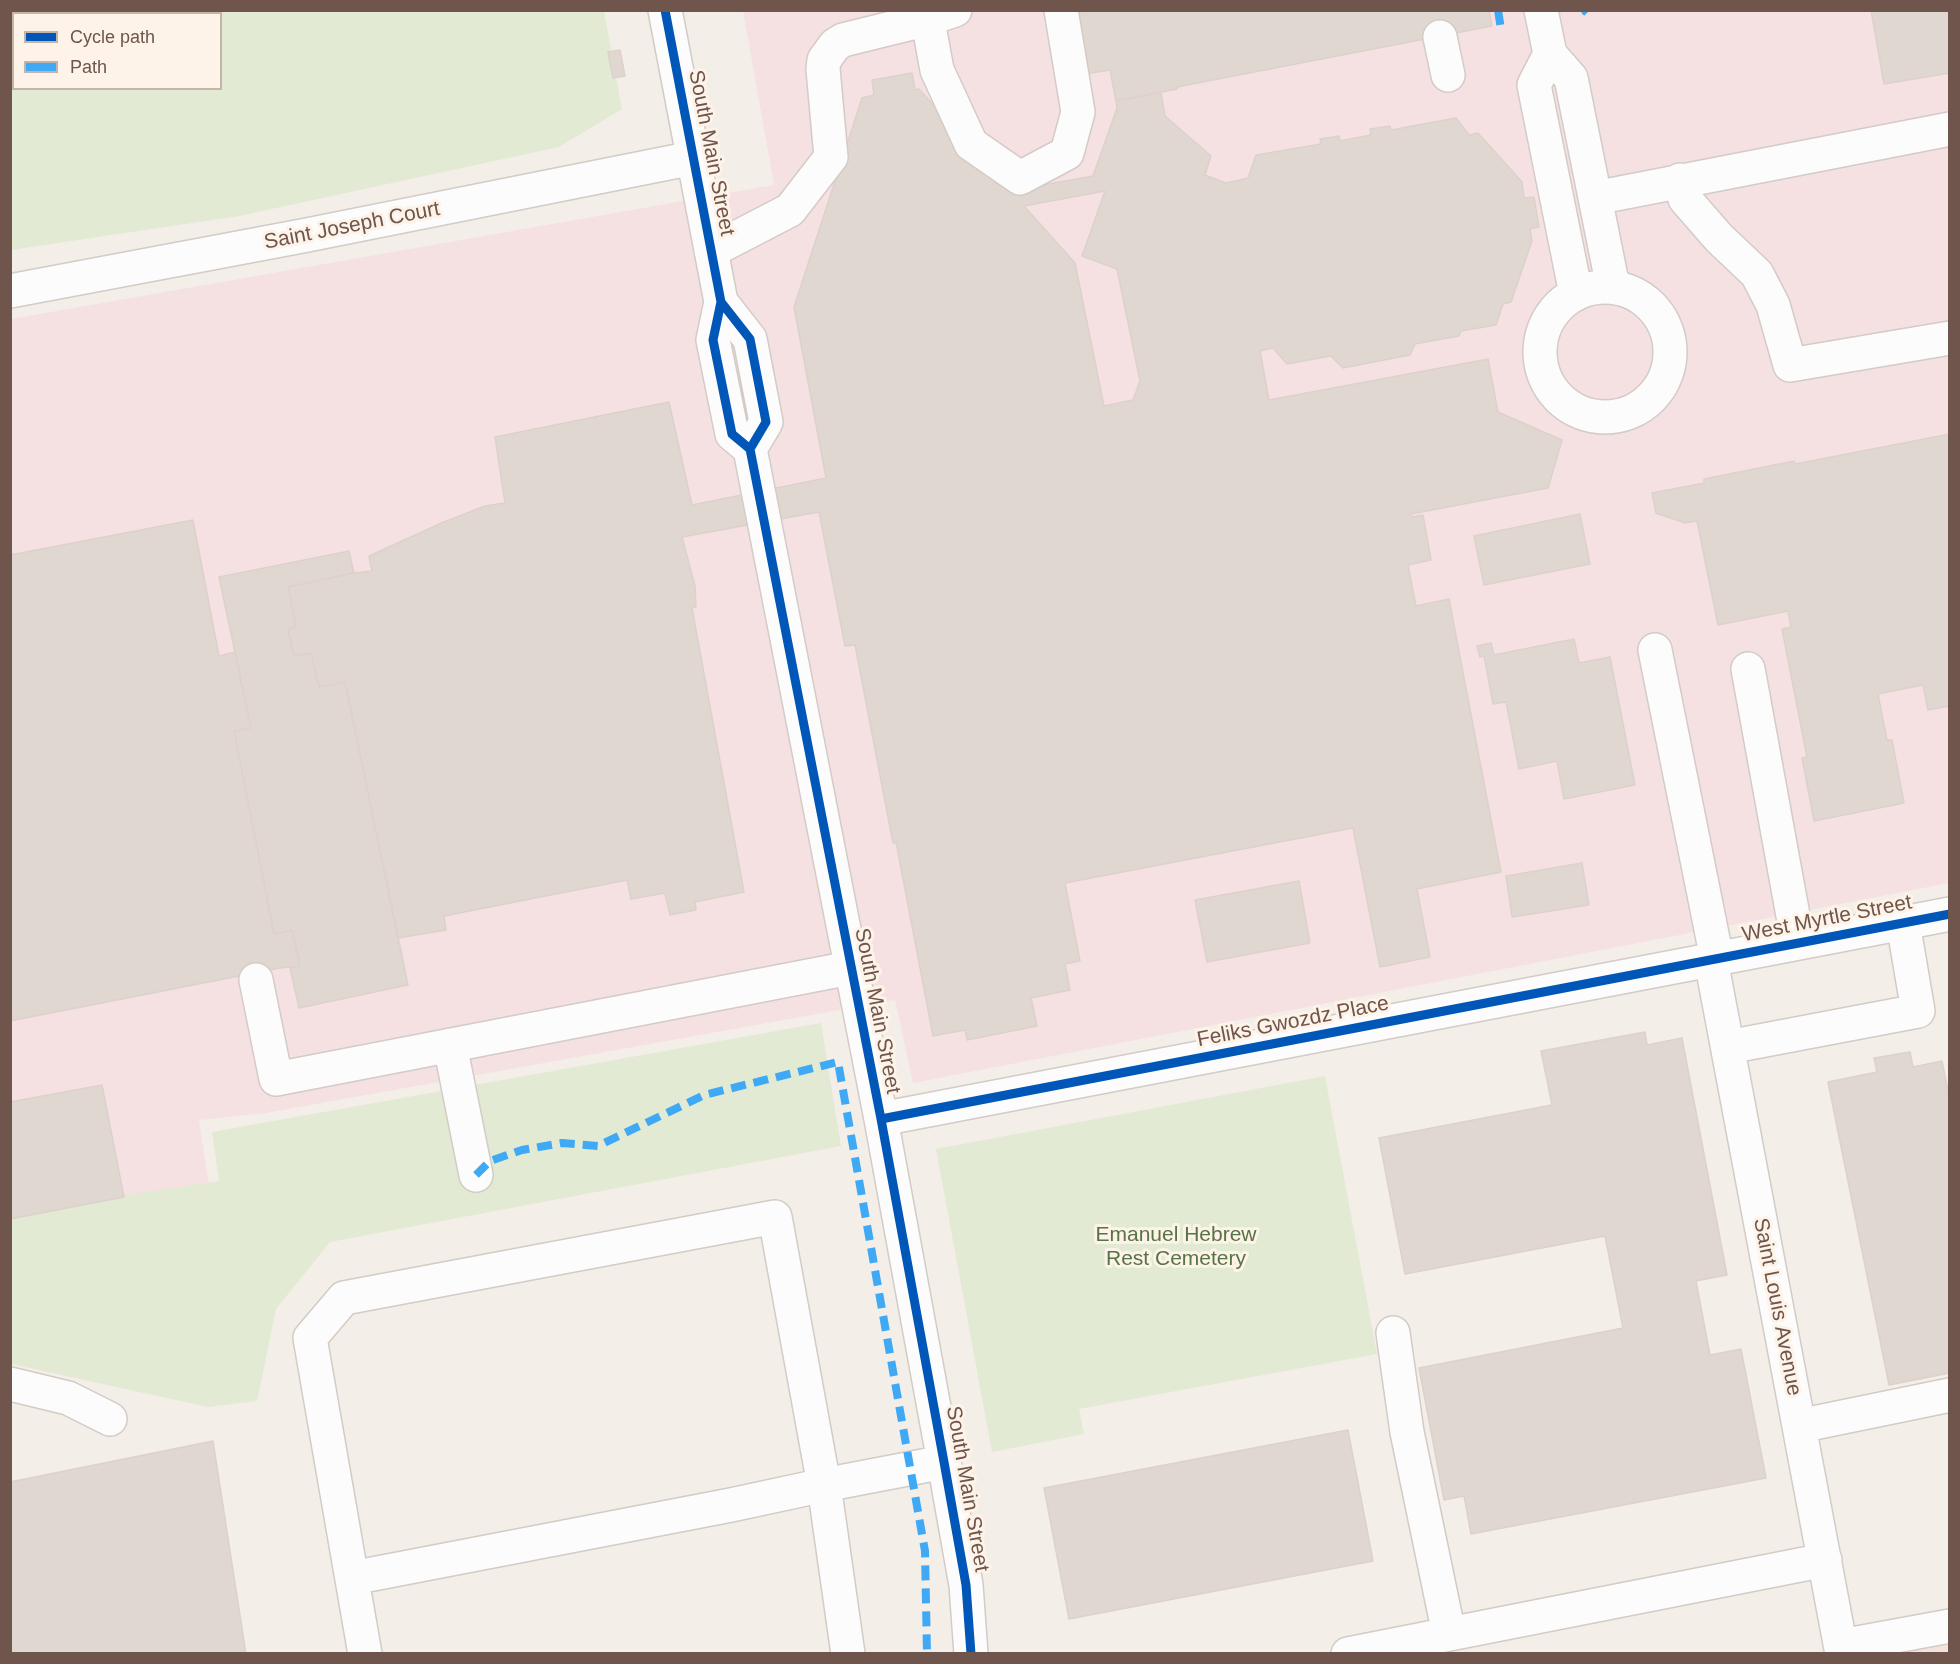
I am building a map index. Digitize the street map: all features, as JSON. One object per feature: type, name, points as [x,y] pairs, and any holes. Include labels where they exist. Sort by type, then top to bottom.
[{"type":"street","name":"South Main Street","points":[[664,10],[721,302],[750,339],[766,422],[750,449],[944,1462],[966,1585],[971,1653]]},
{"type":"street","points":[[711,251],[790,210],[831,157],[823,69],[824,60],[835,45],[843,40],[936,13],[937,70],[970,144],[1020,178],[1068,153],[1078,112],[1061,10]]},
{"type":"street","points":[[1541,10],[1550,54],[1571,78],[1613,288]]},
{"type":"street","points":[[1440,37],[1448,75]]},
{"type":"street","points":[[1550,54],[1534,85],[1576,294]]},
{"type":"street","points":[[1595,198],[1950,129]]},
{"type":"street","name":"Saint Joseph Court","points":[[10,291],[302,236],[693,158]]},
{"type":"street","points":[[1680,180],[1685,200],[1719,238],[1757,274],[1773,305],[1790,364],[1950,338]]},
{"type":"street","points":[[1601,287],[1613,288],[1631,292],[1646,301],[1658,314],[1667,330],[1670,347],[1669,365],[1664,381],[1653,396],[1640,407],[1615,417],[1589,416],[1572,409],[1558,398],[1547,384],[1541,368],[1539,351],[1542,333],[1549,317],[1561,304],[1576,294],[1601,287]]},
{"type":"street","name":"Saint Louis Avenue","points":[[1655,650],[1841,1650]]},
{"type":"street","points":[[1748,669],[1798,943]]},
{"type":"street","name":"West Myrtle Street","points":[[1714,959],[1950,914]]},
{"type":"street","points":[[1728,1047],[1918,1011],[1903,923]]},
{"type":"street","name":"Feliks Gwozdz Place","points":[[880,1119],[1714,959]]},
{"type":"street","points":[[256,980],[276,1079],[850,968]]},
{"type":"street","points":[[450,1045],[476,1175]]},
{"type":"street","points":[[365,1653],[310,1338],[344,1298],[775,1217],[824,1485],[848,1653]]},
{"type":"street","points":[[1393,1333],[1407,1432],[1449,1634]]},
{"type":"street","points":[[10,1384],[68,1398],[110,1419]]},
{"type":"street","points":[[1799,1426],[1950,1395]]},
{"type":"street","points":[[352,1578],[944,1462]]},
{"type":"street","points":[[1348,1653],[1825,1560]]},
{"type":"street","points":[[1841,1650],[1950,1626]]},
{"type":"shaded area","points":[[743,11],[1949,11],[1949,883],[913,1083],[895,1000],[266,1113],[199,1120],[211,1198],[11,1238],[11,319],[774,185]]},
{"type":"shaded area","points":[[1949,1626],[1949,1653],[1842,1653]]},
{"type":"green space","points":[[44,10],[604,11],[622,109],[559,147],[239,216],[11,250],[11,17],[12,90],[222,90],[222,12],[34,12]]},
{"type":"green space","points":[[821,1023],[841,1146],[330,1242],[276,1309],[257,1401],[208,1407],[11,1364],[11,1212],[219,1181],[212,1132]]},
{"type":"green space","name":"Emanuel Hebrew Rest Cemetery","points":[[1325,1076],[1377,1354],[1079,1409],[1084,1434],[992,1452],[936,1149]]},
{"type":"building","points":[[1067,10],[1489,10],[1492,26],[1116,101],[1110,70],[1079,75]]},
{"type":"building","points":[[1871,10],[1950,10],[1950,73],[1884,84]]},
{"type":"building","points":[[620,50],[625,76],[613,78],[608,52]]},
{"type":"building","points":[[912,73],[915,90],[919,89],[1010,191],[1093,176],[1117,108],[1116,101],[1161,92],[1165,116],[1211,156],[1205,175],[1226,183],[1248,178],[1256,155],[1321,144],[1320,139],[1339,136],[1340,141],[1371,135],[1370,129],[1390,126],[1391,130],[1456,118],[1469,135],[1478,133],[1522,182],[1524,198],[1534,197],[1539,227],[1530,229],[1532,241],[1511,302],[1503,304],[1496,325],[1461,331],[1459,336],[1415,344],[1410,355],[1343,368],[1331,356],[1287,364],[1273,348],[1260,351],[1269,400],[1488,359],[1498,412],[1562,440],[1548,488],[1411,514],[1412,517],[1423,515],[1431,560],[1408,565],[1416,606],[1449,599],[1501,872],[1417,889],[1430,957],[1380,967],[1353,828],[1065,883],[1080,961],[1065,964],[1070,990],[1031,998],[1037,1026],[967,1040],[965,1030],[933,1036],[855,645],[845,646],[819,512],[682,537],[695,586],[696,607],[692,608],[744,892],[695,902],[696,910],[670,915],[665,893],[631,899],[627,880],[444,916],[446,930],[398,938],[345,682],[319,687],[311,653],[294,656],[288,629],[296,626],[288,587],[372,571],[369,556],[485,506],[505,503],[495,437],[669,402],[692,505],[826,478],[794,307],[862,98],[874,95],[872,80]],"holes":[[[1105,191],[1082,256],[1117,269],[1140,381],[1133,400],[1104,406],[1075,263],[1024,206]]]},
{"type":"building","points":[[1950,434],[1950,706],[1928,710],[1923,685],[1878,694],[1887,740],[1892,740],[1904,803],[1814,821],[1802,758],[1807,757],[1782,629],[1791,627],[1788,611],[1718,625],[1697,521],[1685,523],[1656,513],[1652,493],[1704,483],[1704,479],[1794,461],[1795,464]]},
{"type":"building","points":[[1580,514],[1590,564],[1484,585],[1474,536]]},
{"type":"building","points":[[193,520],[219,656],[235,652],[251,728],[234,731],[274,934],[292,930],[300,966],[10,1021],[10,555]]},
{"type":"building","points":[[349,551],[354,573],[288,587],[296,626],[288,629],[294,656],[311,653],[319,687],[345,682],[408,985],[299,1008],[290,968],[300,966],[292,930],[274,934],[234,731],[251,728],[219,577]]},
{"type":"building","points":[[1574,639],[1579,663],[1610,657],[1635,785],[1564,799],[1557,761],[1519,769],[1506,702],[1493,704],[1484,656],[1480,657],[1477,646],[1491,643],[1494,655]]},
{"type":"building","points":[[1582,863],[1589,905],[1512,917],[1506,876]]},
{"type":"building","points":[[1299,881],[1310,943],[1207,962],[1195,900]]},
{"type":"building","points":[[1645,1032],[1647,1045],[1682,1038],[1727,1275],[1696,1281],[1710,1355],[1741,1349],[1766,1478],[1471,1534],[1464,1496],[1444,1500],[1419,1368],[1623,1328],[1605,1236],[1405,1274],[1379,1138],[1552,1105],[1541,1051]]},
{"type":"building","points":[[1910,1052],[1913,1067],[1942,1061],[1950,1101],[1950,1373],[1889,1385],[1828,1082],[1877,1072],[1874,1058]]},
{"type":"building","points":[[102,1085],[124,1197],[10,1219],[10,1102]]},
{"type":"building","points":[[1348,1430],[1373,1561],[1069,1619],[1044,1488]]},
{"type":"building","points":[[213,1441],[246,1654],[10,1654],[10,1482]]},
{"type":"marked path","points":[[1498,10],[1501,29]]},
{"type":"marked path","points":[[1584,10],[1587,13]]},
{"type":"marked path","points":[[476,1175],[490,1161],[522,1150],[562,1143],[598,1146],[704,1095],[838,1062],[925,1551],[927,1654]]},
{"type":"cycle path","points":[[665,10],[721,302],[713,340],[732,434],[750,449],[881,1119],[944,1462],[966,1585],[971,1654]]},
{"type":"cycle path","points":[[721,302],[750,339],[766,422],[750,449]]},
{"type":"cycle path","points":[[881,1119],[1950,914]]}]
